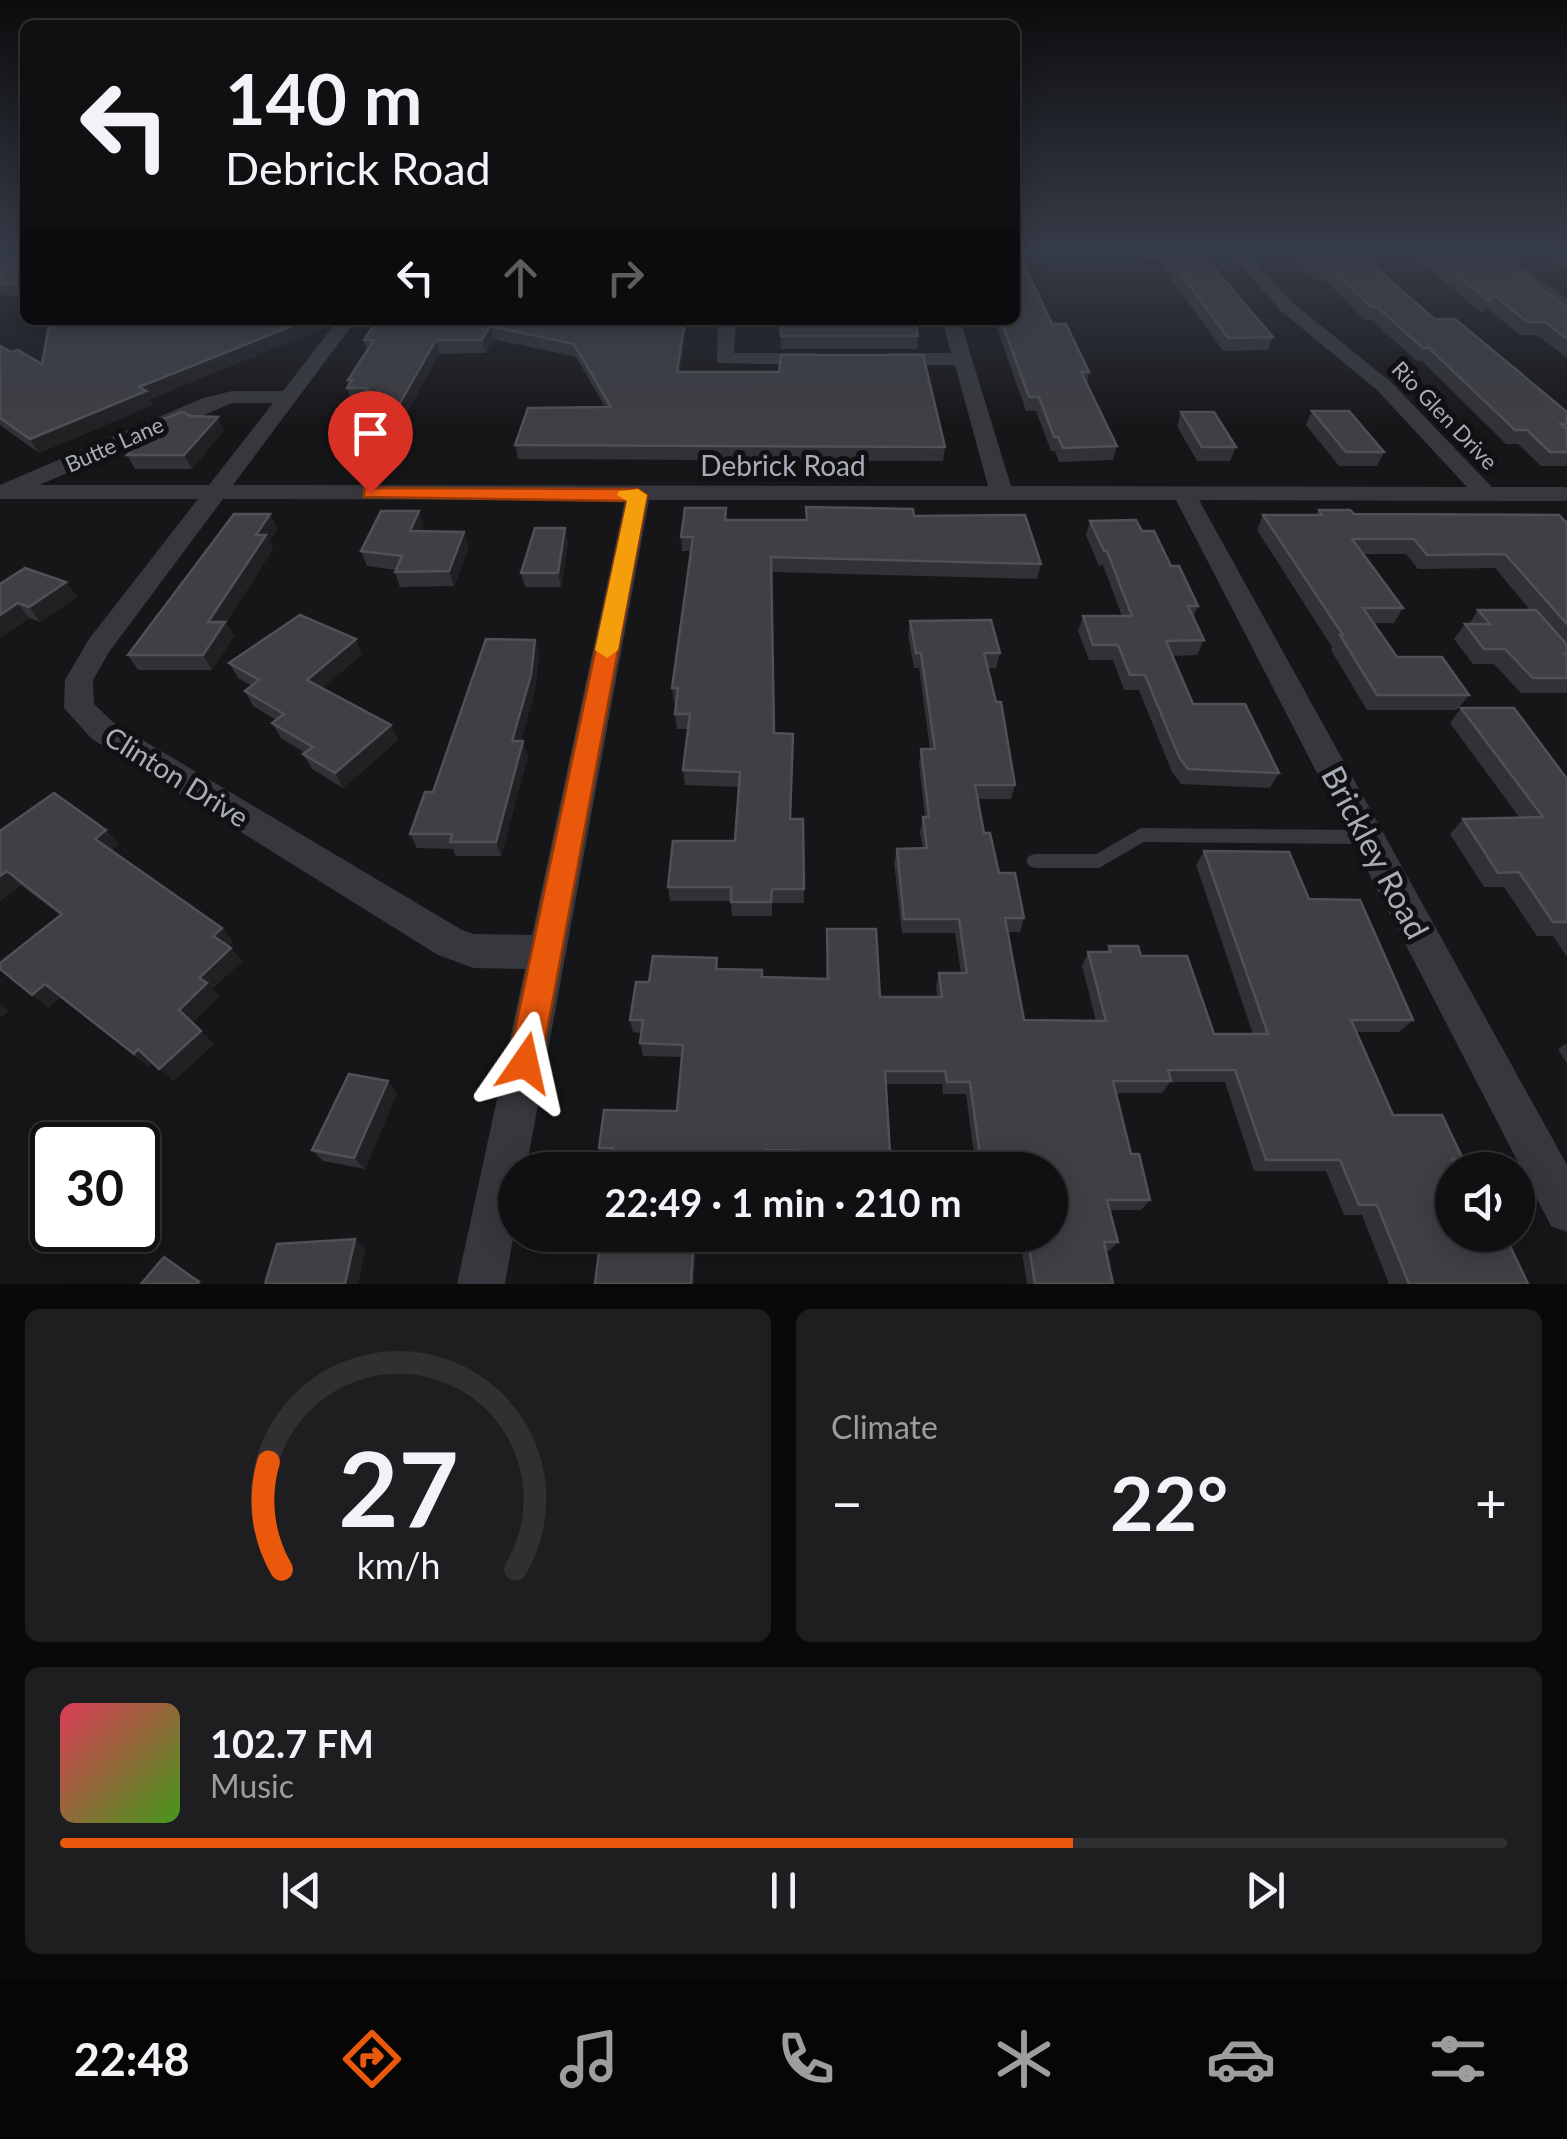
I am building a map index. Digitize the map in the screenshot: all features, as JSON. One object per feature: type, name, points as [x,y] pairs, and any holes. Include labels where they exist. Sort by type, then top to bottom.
[{"type":"street","name":"Rio Glen Drive","points":[[1291,310],[1384,386],[1486,494]]},
{"type":"street","name":"Clinton Drive","points":[[343,325],[88,662],[79,680],[79,708],[102,731],[451,944],[474,951],[546,952]]},
{"type":"street","points":[[727,325],[724,359],[962,359]]},
{"type":"street","points":[[952,325],[1002,494]]},
{"type":"street","name":"Butte Lane","points":[[2,493],[210,402],[289,396]]},
{"type":"street","name":"Debrick Road","points":[[2,493],[1567,494]]},
{"type":"street","name":"Brickley Road","points":[[1184,494],[1567,1210]]},
{"type":"street","points":[[481,1284],[638,495]]},
{"type":"lane","points":[[1035,860],[1099,861],[1141,835],[1368,837]]},
{"type":"building","points":[[1020,310],[1045,310],[1052,324],[1066,324],[1089,372],[1081,372],[1117,446],[1063,448],[1058,437],[1054,437],[1039,397],[1029,397],[1003,325],[1020,325]]},
{"type":"building","points":[[1207,310],[1250,310],[1273,337],[1228,338]]},
{"type":"building","points":[[1380,310],[1424,310],[1434,319],[1455,319],[1567,412],[1567,424],[1561,424],[1567,429],[1567,452],[1550,452],[1527,430],[1515,430],[1429,348],[1423,348]]},
{"type":"building","points":[[1512,310],[1567,310],[1567,339],[1545,322],[1527,322]]},
{"type":"building","points":[[49,325],[294,325],[139,387],[146,391],[30,439],[0,418],[0,346],[11,352],[18,350],[42,364]]},
{"type":"building","points":[[374,325],[684,325],[677,372],[779,372],[781,355],[923,355],[945,447],[515,445],[528,408],[611,407],[574,344],[490,326],[482,340],[436,340],[392,417],[349,417],[368,388],[347,388],[352,380],[348,380],[374,340],[364,340]]},
{"type":"building","points":[[780,325],[916,325],[918,336],[781,336]]},
{"type":"building","points":[[1312,411],[1349,411],[1384,452],[1346,452]]},
{"type":"building","points":[[182,412],[218,417],[184,455],[127,455],[158,421]]},
{"type":"building","points":[[1181,412],[1214,412],[1236,447],[1202,447]]},
{"type":"building","points":[[806,507],[913,509],[914,516],[1025,515],[1041,564],[771,557],[774,733],[793,734],[790,819],[803,819],[804,889],[772,889],[771,902],[731,902],[731,887],[668,887],[673,841],[735,841],[740,772],[683,770],[690,714],[675,714],[678,688],[672,688],[693,537],[681,537],[685,508],[726,508],[725,520],[807,520]]},
{"type":"building","points":[[1319,510],[1350,510],[1354,514],[1559,515],[1567,523],[1567,624],[1505,554],[1427,555],[1414,539],[1352,539],[1403,608],[1363,608],[1397,657],[1442,657],[1469,695],[1377,695],[1343,635],[1263,515],[1322,515]]},
{"type":"building","points":[[381,511],[419,511],[410,531],[464,532],[449,571],[395,572],[402,556],[361,551]]},
{"type":"building","points":[[234,514],[270,514],[256,535],[266,535],[208,622],[225,622],[203,655],[128,655]]},
{"type":"building","points":[[1136,520],[1142,531],[1154,531],[1171,566],[1179,566],[1198,606],[1188,606],[1204,640],[1166,641],[1193,704],[1245,704],[1279,773],[1188,769],[1179,757],[1145,675],[1130,675],[1118,645],[1093,645],[1083,616],[1132,616],[1107,551],[1090,521]]},
{"type":"building","points":[[535,528],[565,528],[558,573],[521,573]]},
{"type":"building","points":[[25,568],[66,582],[29,607],[18,603],[0,615],[0,584]]},
{"type":"building","points":[[1478,610],[1536,610],[1567,645],[1567,678],[1533,678],[1505,649],[1484,649],[1465,624],[1490,624]]},
{"type":"building","points":[[300,615],[356,639],[307,680],[391,725],[335,773],[303,754],[313,747],[272,723],[284,714],[245,691],[259,680],[229,663]]},
{"type":"building","points":[[991,620],[1000,653],[984,653],[996,702],[1001,702],[1015,785],[975,785],[984,833],[990,833],[999,873],[1015,873],[1024,918],[1005,918],[1024,1020],[1106,1021],[1088,952],[1111,952],[1109,946],[1138,946],[1141,956],[1187,956],[1214,1034],[1268,1034],[1204,851],[1289,852],[1309,899],[1360,900],[1413,1020],[1351,1020],[1393,1115],[1442,1115],[1460,1152],[1435,1152],[1435,1252],[1513,1252],[1528,1284],[1409,1284],[1377,1205],[1359,1205],[1340,1160],[1266,1160],[1235,1070],[1168,1070],[1171,1081],[1113,1081],[1131,1154],[1139,1154],[1150,1200],[1107,1200],[1118,1242],[1104,1242],[1113,1284],[1035,1284],[1030,1252],[1068,1252],[1068,1152],[980,1152],[970,1082],[947,1082],[945,1071],[885,1071],[890,1152],[612,1152],[613,1148],[599,1148],[604,1110],[677,1111],[683,1045],[640,1043],[643,1020],[630,1020],[636,982],[649,982],[653,956],[717,958],[716,969],[762,970],[762,977],[828,979],[827,929],[876,929],[880,997],[942,997],[939,973],[967,973],[959,919],[904,919],[897,849],[927,848],[923,817],[929,817],[921,749],[935,749],[921,653],[916,653],[910,621]]},
{"type":"building","points":[[486,639],[535,640],[531,675],[512,741],[523,741],[496,842],[450,842],[452,834],[410,834],[425,792],[433,792]]},
{"type":"building","points":[[1461,708],[1514,708],[1567,779],[1567,922],[1553,922],[1519,872],[1498,873],[1463,819],[1543,817]]},
{"type":"building","points":[[54,793],[106,830],[95,839],[222,928],[213,936],[231,948],[199,978],[207,983],[179,1010],[201,1031],[159,1069],[138,1049],[134,1054],[45,984],[32,995],[0,969],[0,963],[62,914],[7,871],[0,876],[0,831]]},
{"type":"building","points":[[349,1074],[388,1081],[354,1158],[312,1150]]},
{"type":"building","points":[[355,1239],[345,1284],[265,1284],[277,1244]]},
{"type":"building","points":[[599,1252],[693,1252],[691,1284],[595,1284]]},
{"type":"building","points":[[164,1257],[199,1282],[141,1284]]},
{"type":"slow traffic","points":[[607,650],[638,495],[626,495]]},
{"type":"route","points":[[370,493],[638,495],[525,1063]]}]
